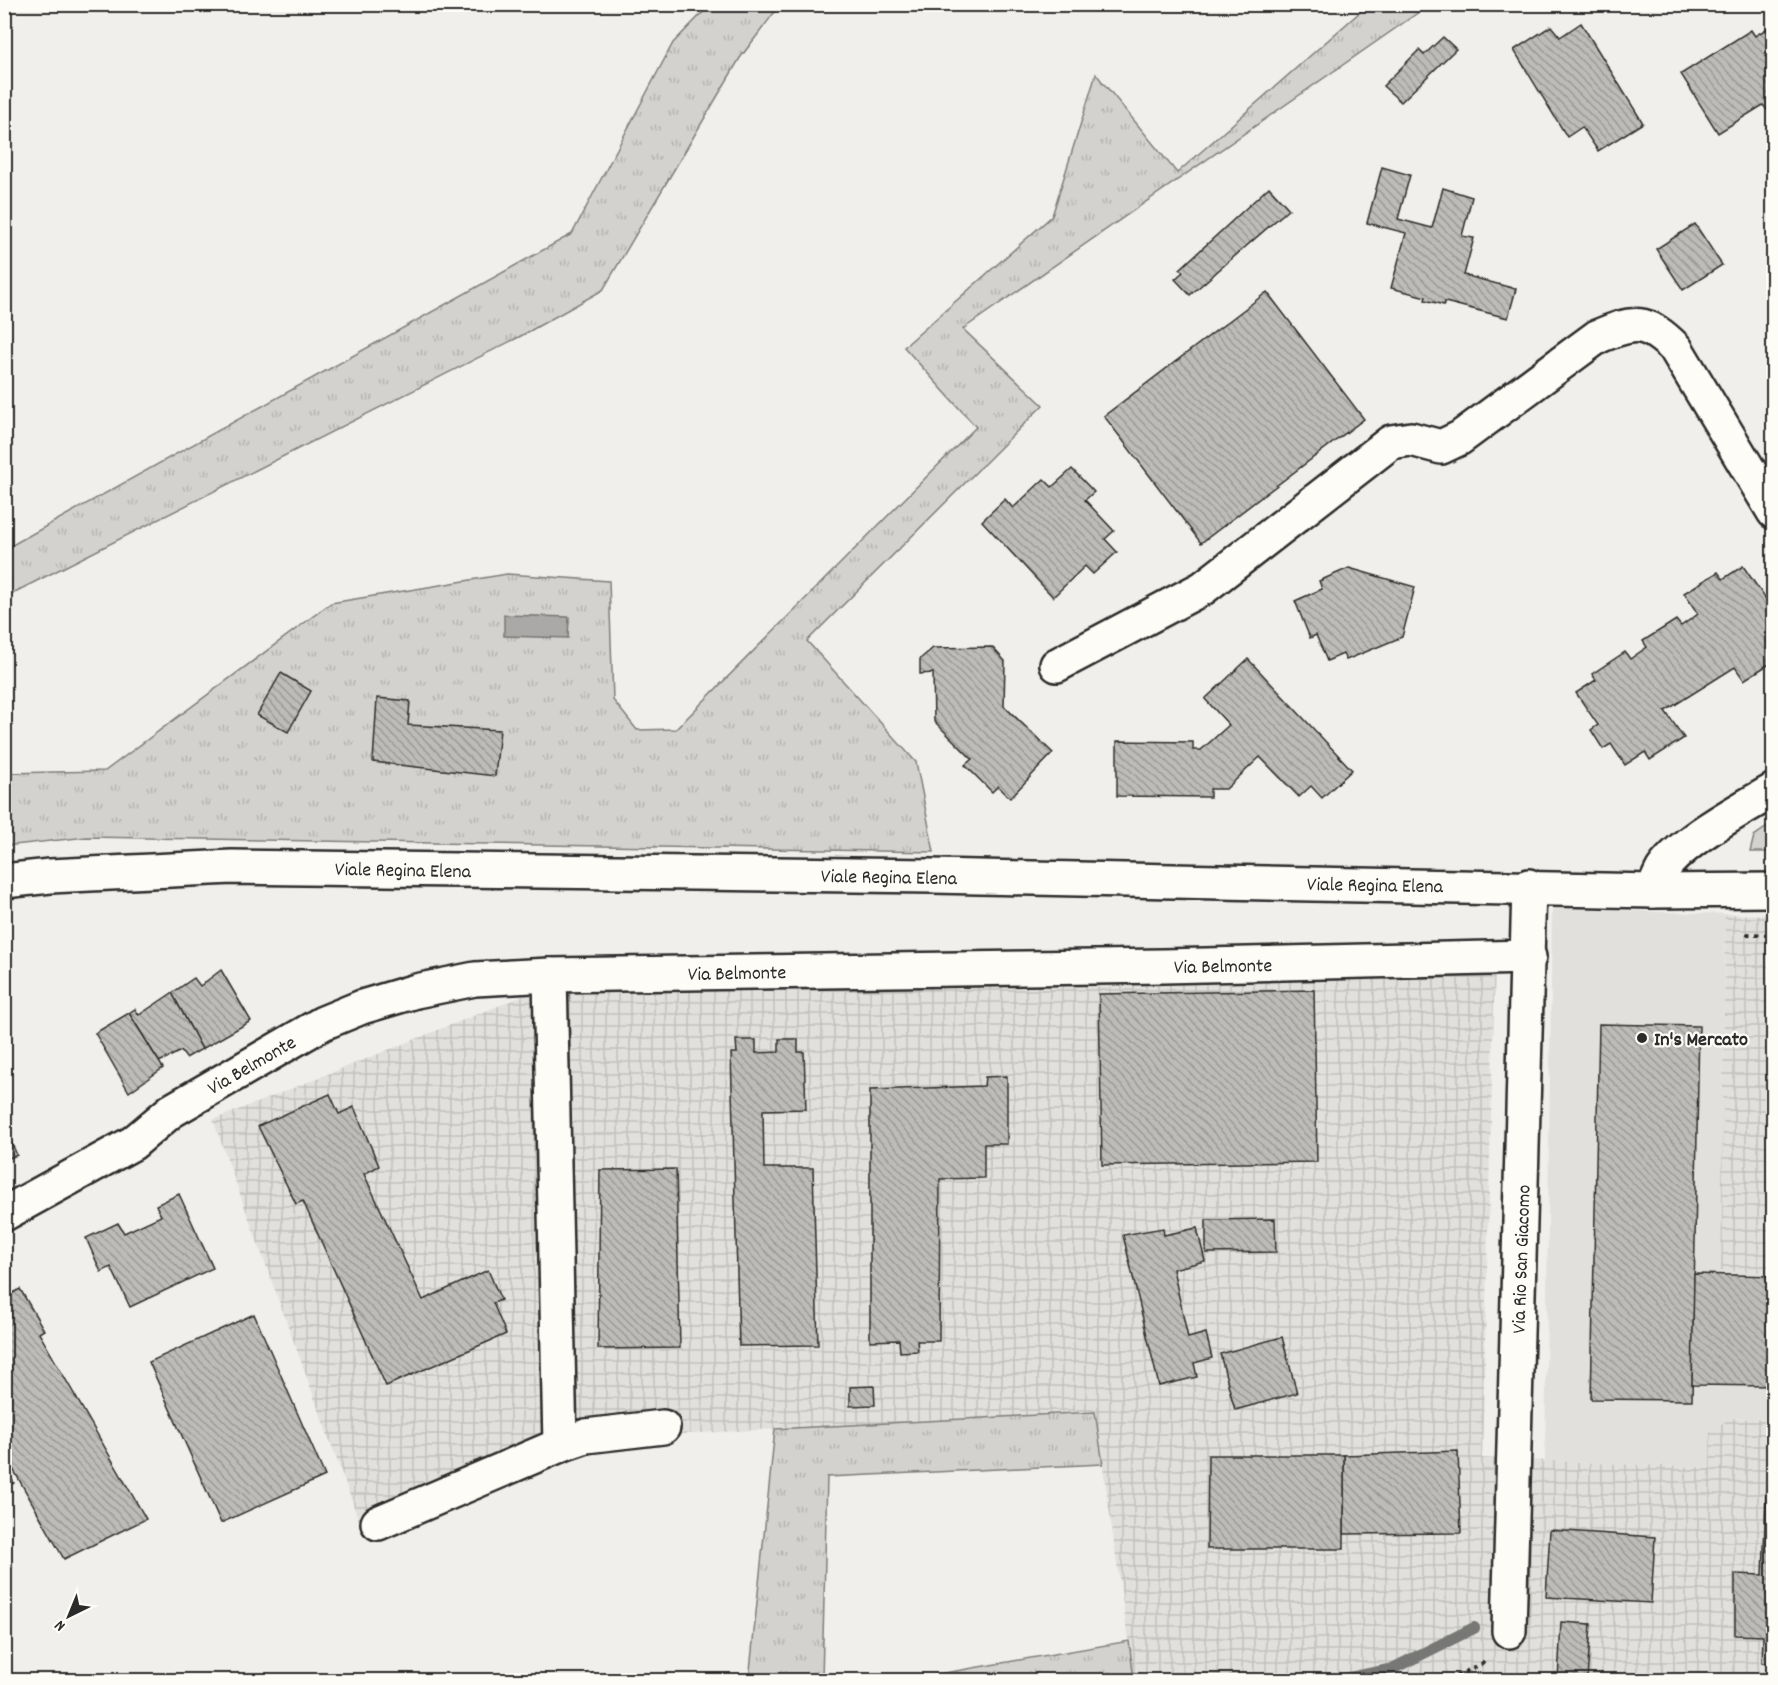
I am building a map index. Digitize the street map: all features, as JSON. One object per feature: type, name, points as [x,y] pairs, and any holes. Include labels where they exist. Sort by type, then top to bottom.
[{"type":"street","points":[[1057,665],[1203,588],[1391,442],[1411,439],[1441,447],[1460,438],[1597,337],[1620,327],[1640,325],[1659,332],[1676,349],[1773,512]]},
{"type":"street","points":[[1653,891],[1663,869],[1681,852],[1724,820],[1773,790]]},
{"type":"street","name":"Viale Regina Elena","points":[[4,881],[50,876],[232,867],[1529,886],[1653,891],[1773,890]]},
{"type":"street","name":"Via Rio San Giacomo","points":[[1509,1631],[1529,957],[1529,886]]},
{"type":"street","name":"Via Belmonte","points":[[4,1214],[133,1143],[171,1111],[323,1023],[362,1007],[417,991],[475,979],[550,975],[1163,966],[1529,957]]},
{"type":"street","points":[[550,975],[560,1445]]},
{"type":"street","points":[[378,1523],[586,1436],[663,1427]]},
{"type":"path","points":[[1746,934],[1773,935]]},
{"type":"path","points":[[1448,1680],[1482,1664],[1509,1631]]},
{"type":"shaded area","points":[[504,615],[569,617],[568,638],[504,636]]},
{"type":"shaded area","points":[[1552,908],[1725,914],[1721,1270],[1773,1272],[1773,1420],[1731,1418],[1710,1468],[1545,1461]]},
{"type":"shaded area","points":[[1725,914],[1773,915],[1773,1272],[1721,1271]]},
{"type":"shaded area","points":[[1495,964],[1482,1458],[1710,1468],[1710,1431],[1731,1418],[1773,1420],[1773,1680],[1134,1680],[1095,1412],[609,1438],[365,1537],[213,1120],[528,994],[597,989]]},
{"type":"green space","points":[[710,5],[780,5],[740,58],[603,290],[519,337],[5,597],[5,549],[572,234],[673,43]]},
{"type":"green space","points":[[1368,5],[1429,5],[963,329],[1043,405],[807,641],[916,762],[934,852],[87,837],[5,846],[4,773],[105,771],[331,603],[507,574],[609,581],[613,700],[637,730],[676,729],[976,427],[904,347],[1052,216],[1096,74],[1177,173]]},
{"type":"green space","points":[[1773,823],[1773,852],[1750,852],[1754,836]]},
{"type":"green space","points":[[1095,1412],[1103,1464],[827,1477],[822,1680],[749,1680],[775,1429]]},
{"type":"green space","points":[[1129,1641],[1134,1680],[904,1680]]},
{"type":"building","points":[[1581,23],[1643,123],[1598,151],[1582,127],[1567,137],[1514,50],[1551,26],[1560,37]]},
{"type":"building","points":[[1774,24],[1774,105],[1767,110],[1763,105],[1718,133],[1681,74],[1751,30],[1755,36]]},
{"type":"building","points":[[1443,37],[1456,49],[1401,102],[1383,86],[1419,50],[1424,55]]},
{"type":"building","points":[[1382,167],[1410,175],[1398,219],[1432,228],[1443,188],[1472,197],[1462,236],[1474,238],[1464,275],[1516,289],[1508,318],[1445,302],[1444,305],[1425,300],[1426,297],[1391,288],[1406,233],[1367,223]]},
{"type":"building","points":[[1269,187],[1289,209],[1190,295],[1175,279],[1183,272],[1180,269]]},
{"type":"building","points":[[1695,224],[1722,265],[1683,290],[1656,249]]},
{"type":"building","points":[[1267,292],[1364,419],[1201,543],[1104,416]]},
{"type":"building","points":[[1072,469],[1094,492],[1085,500],[1114,531],[1105,539],[1117,552],[1093,574],[1085,566],[1053,597],[982,521],[1005,499],[1013,508],[1044,479],[1052,487]]},
{"type":"building","points":[[1743,566],[1765,598],[1772,593],[1774,596],[1774,661],[1744,680],[1735,667],[1665,711],[1684,738],[1650,760],[1645,752],[1625,765],[1611,744],[1603,749],[1591,730],[1598,725],[1576,693],[1596,680],[1592,674],[1625,652],[1630,659],[1647,647],[1643,641],[1676,620],[1681,626],[1698,614],[1684,593],[1718,572],[1723,579]]},
{"type":"building","points":[[1349,568],[1415,587],[1402,637],[1346,660],[1343,654],[1327,661],[1316,635],[1310,638],[1295,601],[1322,589],[1319,581]]},
{"type":"building","points":[[992,647],[1005,661],[1004,706],[1053,753],[1010,798],[998,786],[992,792],[965,765],[972,759],[934,721],[933,673],[920,674],[920,659],[933,648]]},
{"type":"building","points":[[1248,659],[1352,770],[1322,798],[1311,786],[1299,797],[1260,757],[1226,789],[1210,789],[1210,797],[1117,796],[1117,741],[1193,742],[1193,750],[1201,750],[1229,725],[1205,699]]},
{"type":"building","points":[[281,673],[311,691],[288,732],[257,715]]},
{"type":"building","points":[[377,698],[410,701],[408,725],[500,730],[495,776],[373,762]]},
{"type":"building","points":[[221,970],[251,1021],[202,1049],[172,993],[194,978],[200,986]]},
{"type":"building","points":[[1314,990],[1317,1162],[1102,1165],[1099,994]]},
{"type":"building","points":[[172,993],[202,1049],[186,1058],[181,1051],[159,1062],[129,1013],[135,1009],[139,1015]]},
{"type":"building","points":[[129,1013],[163,1068],[129,1092],[95,1033]]},
{"type":"building","points":[[1599,1024],[1699,1026],[1692,1400],[1591,1399]]},
{"type":"building","points":[[779,1039],[798,1039],[798,1052],[804,1052],[806,1109],[763,1110],[764,1168],[813,1168],[818,1345],[739,1346],[731,1053],[737,1053],[736,1040],[756,1040],[756,1053],[779,1052]]},
{"type":"building","points":[[1771,1046],[1774,1046],[1774,1168],[1771,1168]]},
{"type":"building","points":[[1007,1076],[1007,1144],[984,1144],[984,1178],[940,1179],[939,1341],[917,1341],[918,1351],[900,1352],[899,1340],[870,1341],[870,1090],[984,1086],[985,1077]]},
{"type":"building","points":[[330,1094],[339,1114],[354,1107],[379,1166],[364,1174],[423,1300],[488,1270],[501,1300],[493,1303],[506,1334],[386,1386],[303,1201],[296,1204],[258,1126]]},
{"type":"building","points":[[4,1126],[17,1155],[4,1160]]},
{"type":"building","points":[[676,1169],[680,1348],[598,1349],[600,1170]]},
{"type":"building","points":[[179,1194],[213,1268],[130,1307],[111,1267],[101,1272],[86,1238],[118,1223],[124,1233],[161,1216],[156,1205]]},
{"type":"building","points":[[1275,1219],[1276,1252],[1206,1253],[1206,1220]]},
{"type":"building","points":[[1163,1228],[1164,1235],[1197,1228],[1205,1261],[1173,1269],[1188,1338],[1206,1333],[1212,1358],[1194,1363],[1197,1377],[1159,1386],[1123,1235]]},
{"type":"building","points":[[1694,1274],[1774,1276],[1774,1386],[1692,1385]]},
{"type":"building","points":[[20,1289],[44,1330],[39,1333],[146,1519],[64,1559],[4,1453],[4,1298]]},
{"type":"building","points":[[254,1314],[325,1476],[221,1523],[149,1362]]},
{"type":"building","points":[[1282,1337],[1297,1393],[1235,1410],[1220,1354]]},
{"type":"building","points":[[874,1386],[875,1405],[850,1406],[850,1387]]},
{"type":"building","points":[[1768,1444],[1774,1444],[1774,1663],[1762,1663],[1763,1636],[1735,1635],[1735,1574],[1763,1575]]},
{"type":"building","points":[[1458,1451],[1461,1533],[1344,1534],[1344,1455]]},
{"type":"building","points":[[1208,1455],[1344,1455],[1344,1549],[1207,1549]]},
{"type":"building","points":[[4,1466],[14,1483],[4,1488]]},
{"type":"building","points":[[1550,1530],[1655,1537],[1651,1603],[1546,1597]]},
{"type":"building","points":[[1561,1622],[1591,1624],[1587,1680],[1558,1680]]},
{"type":"waterway","points":[[1339,1680],[1392,1669],[1474,1628]]},
{"type":"place","name":"In's Mercato","points":[[1642,1038]]}]
